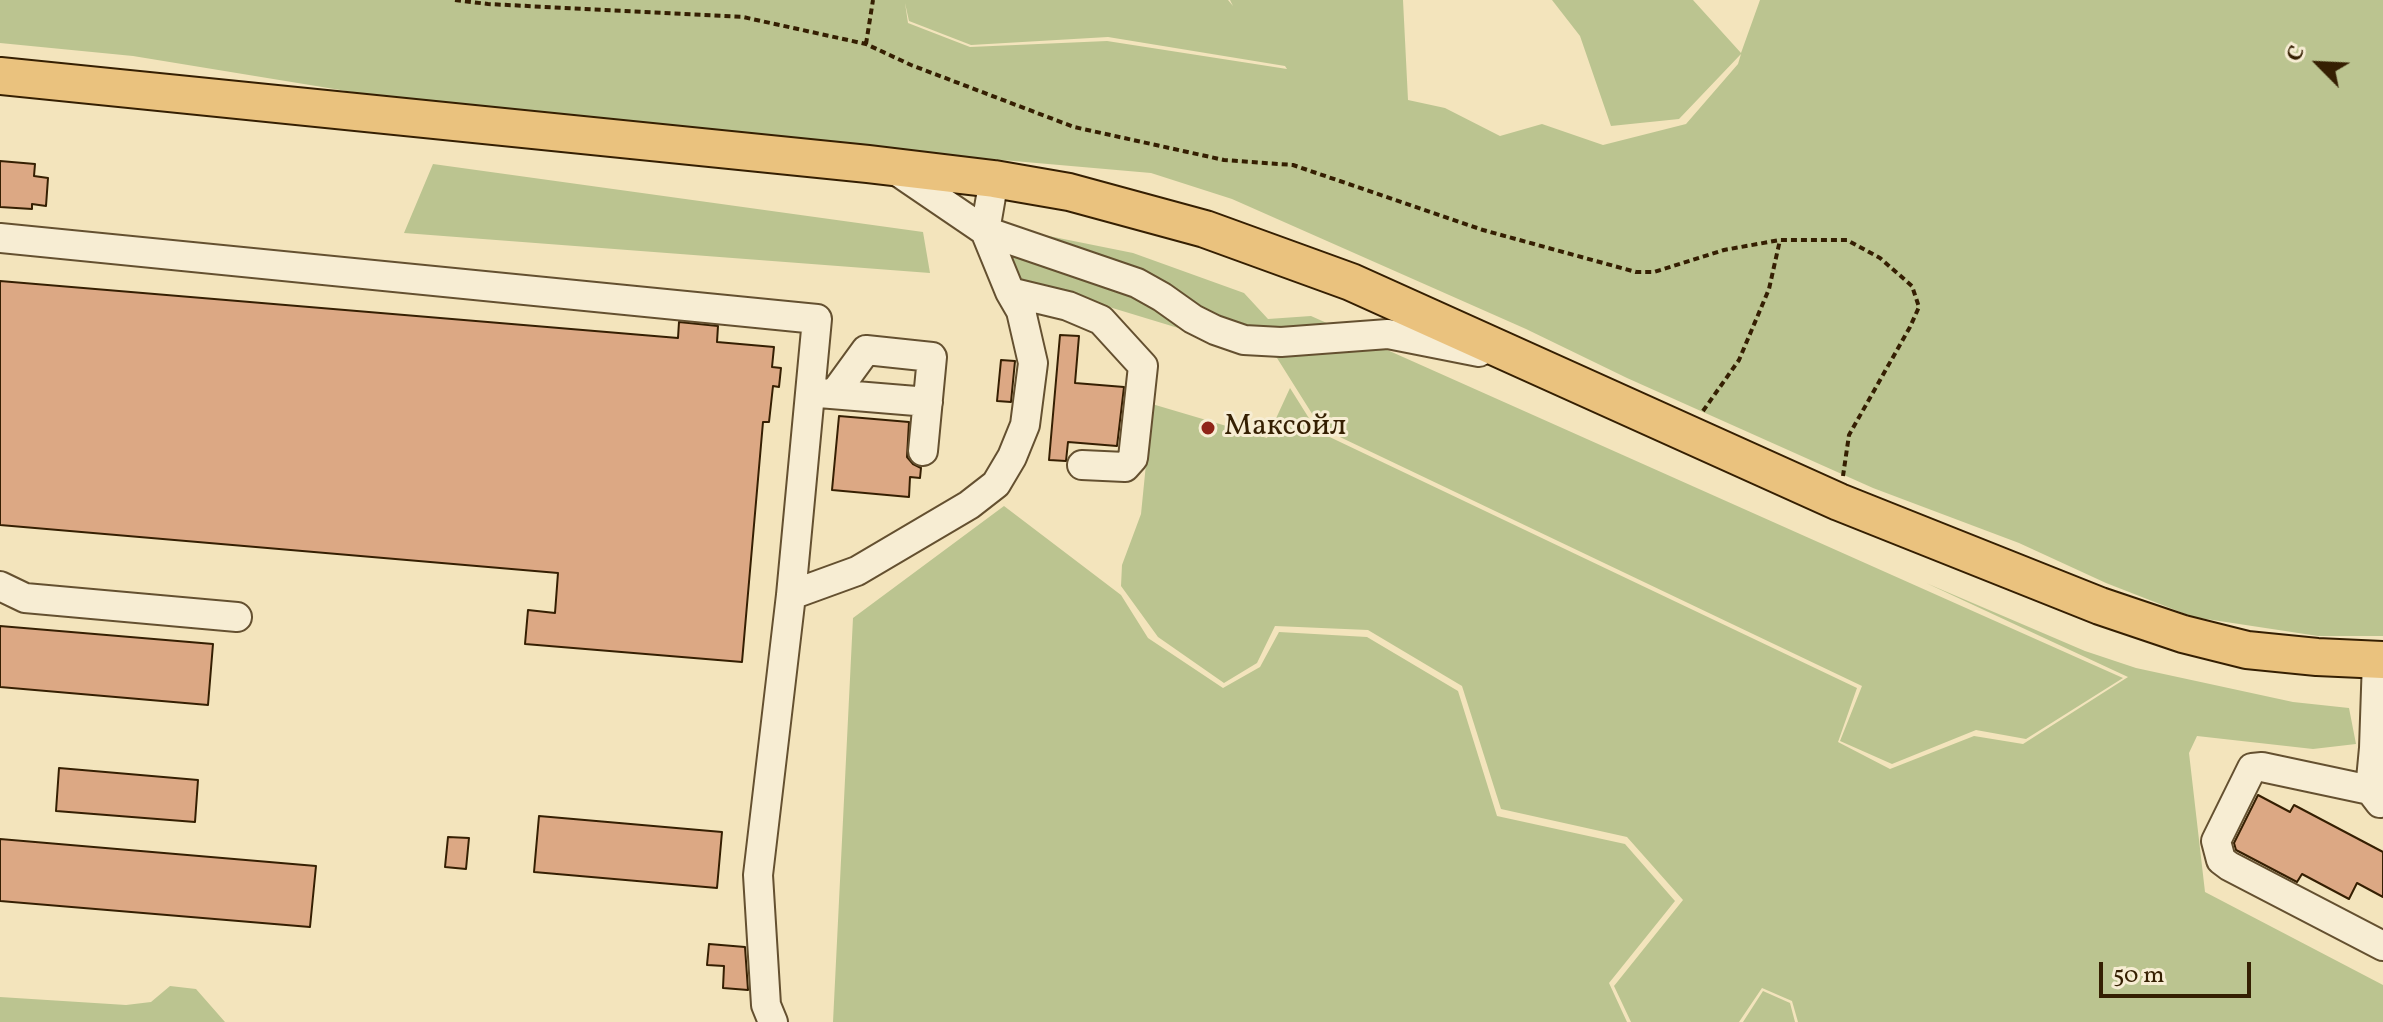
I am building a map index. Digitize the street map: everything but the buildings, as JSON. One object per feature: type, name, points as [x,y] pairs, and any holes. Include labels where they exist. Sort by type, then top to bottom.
[{"type":"main road","points":[[0,76],[890,166],[1069,192],[1141,210],[1251,245],[1351,282],[1839,502],[2087,601],[2183,634],[2247,650],[2380,660]]},
{"type":"lane","points":[[890,166],[985,231],[1137,283],[1193,319],[1244,340],[1281,342],[1388,334],[1428,340],[1537,366]]},
{"type":"lane","points":[[791,595],[857,571],[969,505],[996,484],[1012,457],[1025,425],[1033,363],[1021,311],[985,231],[994,179]]},
{"type":"lane","points":[[0,238],[817,319],[822,393],[791,595],[758,875],[766,1005],[773,1022]]},
{"type":"lane","points":[[1010,292],[1068,306],[1101,320],[1143,366],[1133,458],[1125,467],[1082,465]]},
{"type":"lane","points":[[822,393],[866,350],[932,357],[923,451]]},
{"type":"lane","points":[[822,393],[928,402]]},
{"type":"lane","points":[[0,586],[25,598],[237,617]]},
{"type":"lane","points":[[2380,660],[2374,748],[2379,795],[2262,767],[2252,768],[2216,841],[2221,860],[2229,866],[2383,946]]},
{"type":"path","points":[[455,0],[743,17],[866,44],[911,65],[1074,127],[1224,160],[1293,165],[1483,230],[1636,272],[1654,272],[1724,250],[1780,240],[1847,240],[1880,258],[1912,286],[1919,307],[1849,435],[1839,502]]},
{"type":"path","points":[[866,44],[873,0]]},
{"type":"path","points":[[1687,435],[1739,360],[1769,289],[1780,240]]},
{"type":"green space","points":[[0,0],[1228,0],[1233,6],[1230,0],[1403,0],[1408,100],[1445,108],[1500,136],[1542,124],[1603,145],[1686,124],[1738,64],[1741,54],[1679,119],[1611,126],[1580,36],[1552,0],[1693,0],[1741,53],[1760,0],[2383,0],[2383,636],[2318,636],[2193,617],[2106,583],[2019,543],[1873,488],[1232,199],[1151,173],[499,116],[133,56],[0,43]],"holes":[[[905,3],[909,21],[971,45],[1108,37],[1285,66],[1287,69],[1107,41],[970,47],[908,23]]]},
{"type":"green space","points":[[433,164],[923,232],[930,273],[404,233]]},
{"type":"green space","points":[[999,226],[1133,253],[1244,293],[1268,319],[1311,316],[2123,678],[2026,739],[1976,730],[1892,764],[1840,741],[1862,686],[1321,428],[1277,358],[1017,279]]},
{"type":"green space","points":[[1290,388],[1317,431],[1857,688],[1838,742],[1890,769],[1974,736],[2023,744],[2128,677],[1926,583],[2085,651],[2136,668],[2293,702],[2349,708],[2356,744],[2313,749],[2197,736],[2189,753],[2205,892],[2383,985],[2383,1022],[1798,1022],[1792,1001],[1762,988],[1739,1022],[1631,1022],[1614,986],[1683,900],[1627,837],[1501,809],[1462,686],[1368,630],[1275,626],[1257,663],[1224,683],[1158,637],[1121,586],[1122,565],[1141,514],[1152,404],[1267,438]]},
{"type":"green space","points":[[1004,506],[1121,595],[1148,638],[1223,688],[1260,667],[1279,632],[1367,637],[1458,691],[1497,816],[1625,844],[1675,901],[1609,983],[1627,1022],[833,1022],[853,618]]},
{"type":"green space","points":[[170,986],[196,989],[225,1022],[0,1022],[0,997],[126,1005],[151,1002]]},
{"type":"green space","points":[[1763,991],[1790,1003],[1795,1022],[1743,1022]]},
{"type":"place","name":"Максойл","points":[[1208,428]]}]
